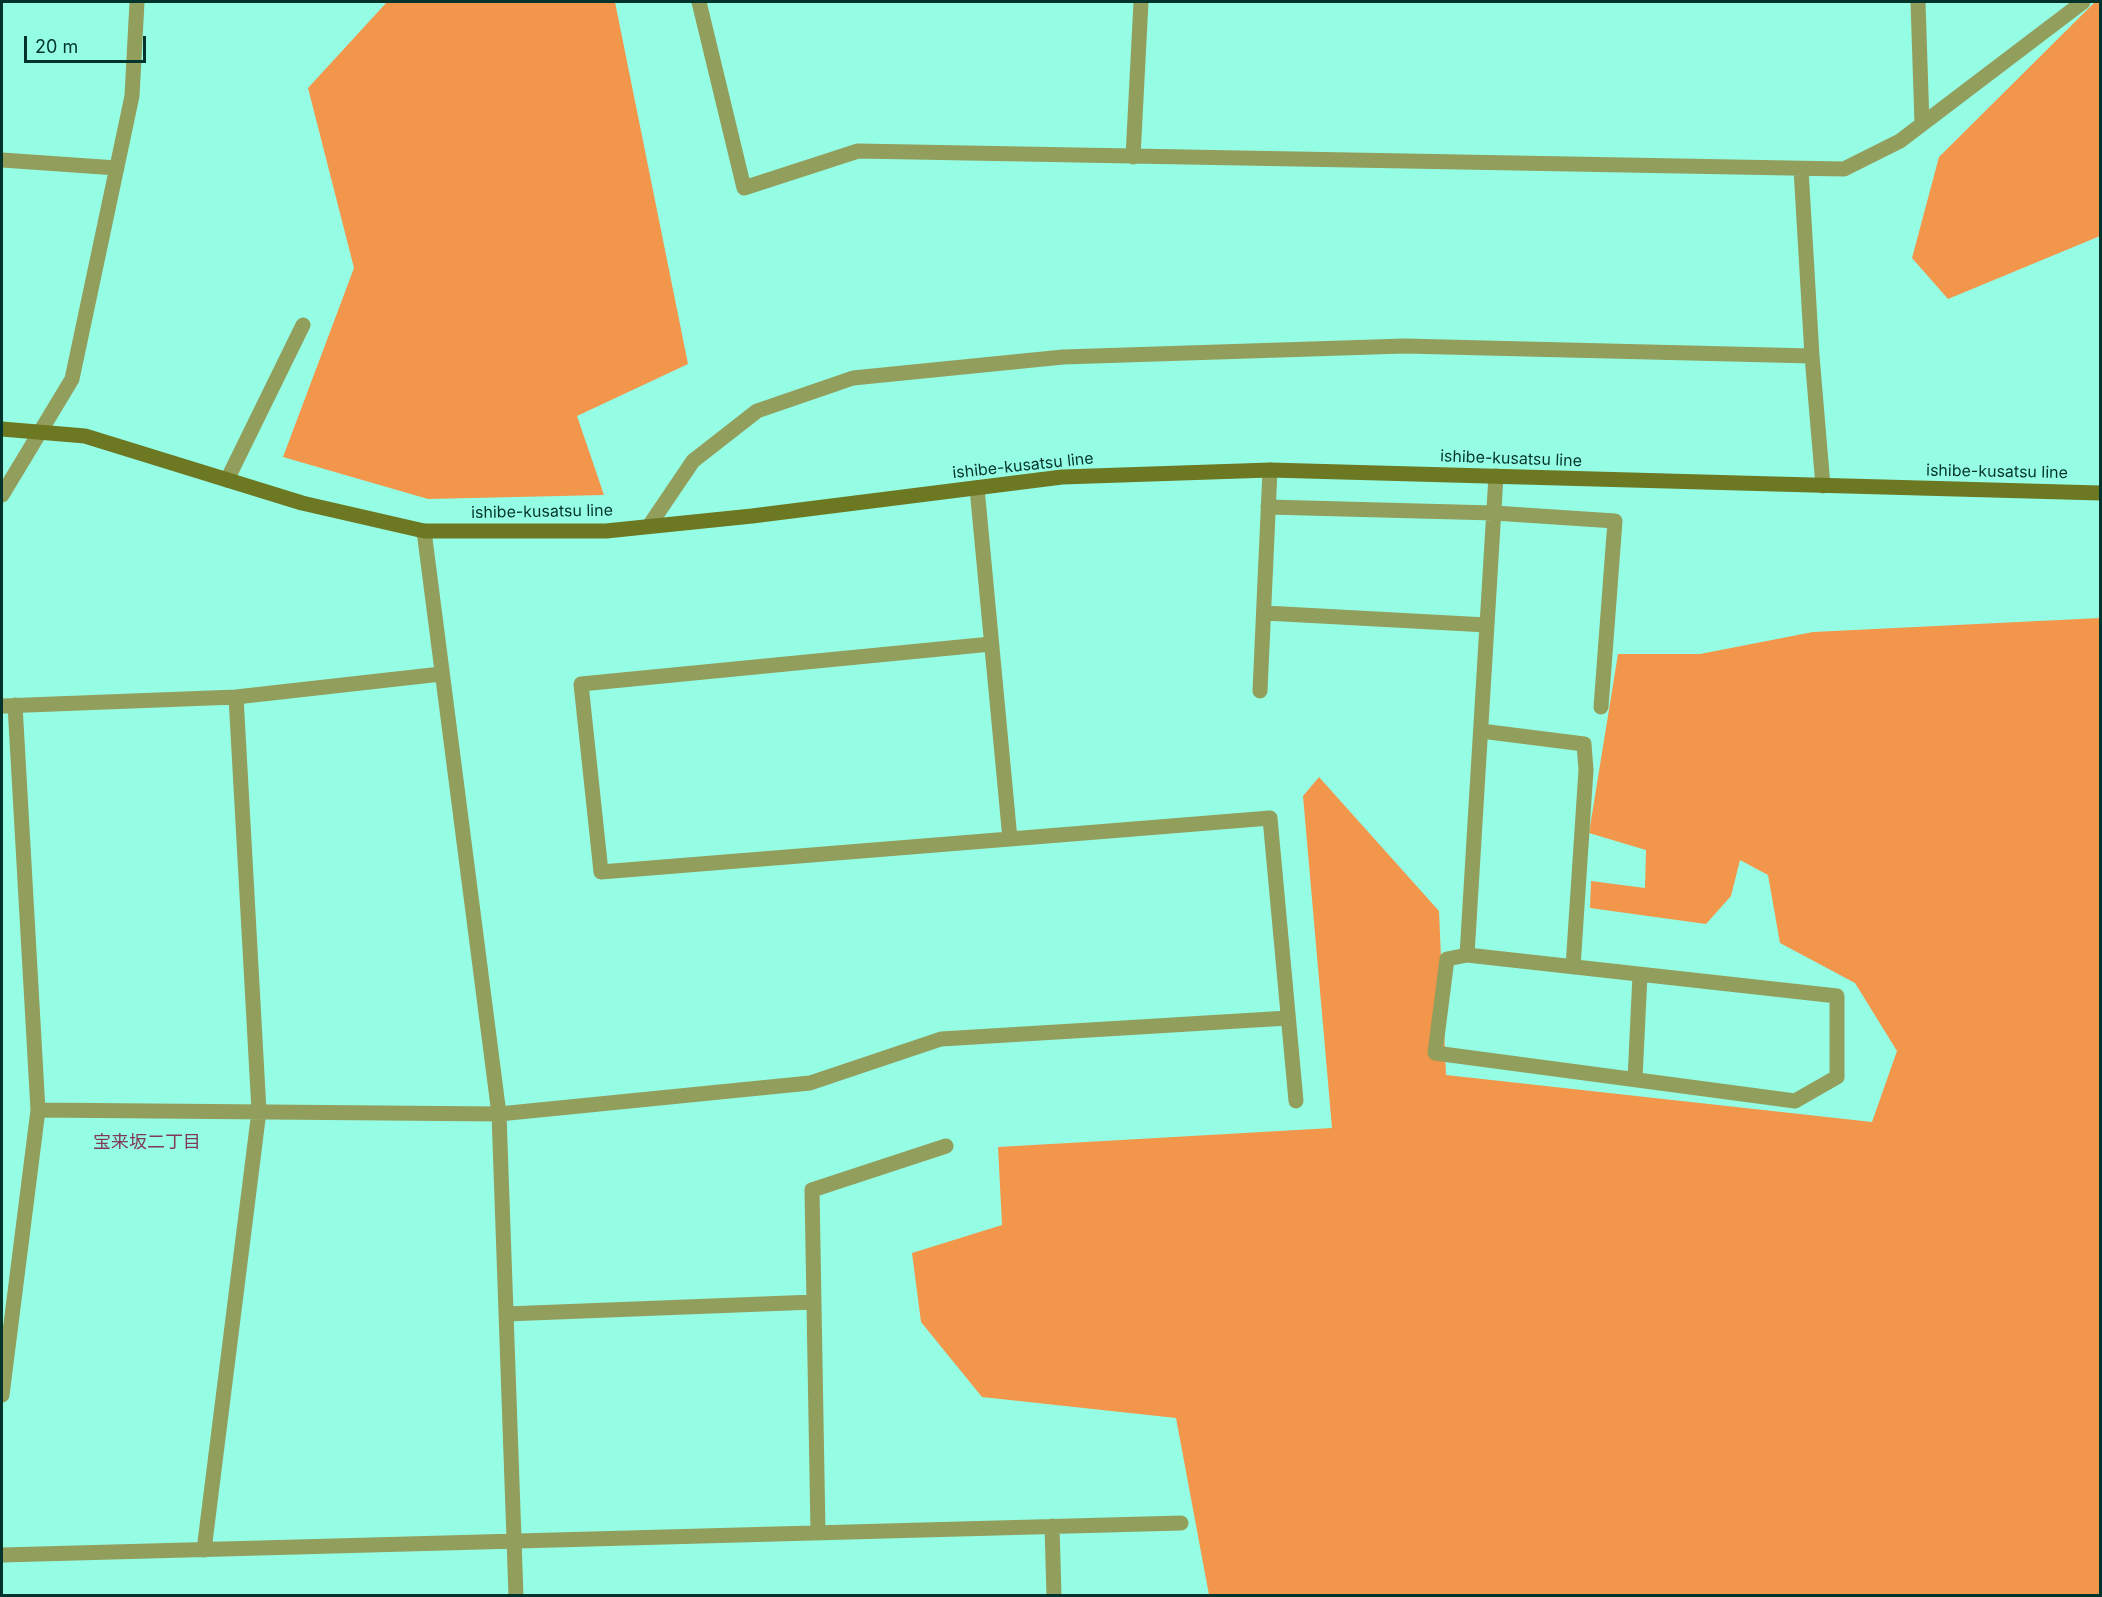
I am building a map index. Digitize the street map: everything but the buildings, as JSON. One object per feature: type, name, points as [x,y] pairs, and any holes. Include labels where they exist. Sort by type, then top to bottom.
[{"type":"main road","name":"ishibe-kusatsu line","points":[[2,429],[85,436],[302,503],[424,531],[606,531],[1062,477],[1270,470],[2100,493]]},
{"type":"street","points":[[2,495],[72,379],[132,96],[137,2]]},
{"type":"street","points":[[699,2],[744,188],[858,151],[1845,169],[1900,141],[2083,2]]},
{"type":"street","points":[[1133,156],[1141,2]]},
{"type":"street","points":[[1918,2],[1922,124]]},
{"type":"street","points":[[2,160],[117,168]]},
{"type":"street","points":[[1801,169],[1822,486]]},
{"type":"street","points":[[227,480],[303,325]]},
{"type":"street","points":[[649,526],[693,461],[757,411],[853,378],[1063,357],[1404,346],[1812,356]]},
{"type":"street","points":[[1260,691],[1270,470]]},
{"type":"street","points":[[1467,955],[1496,476]]},
{"type":"street","points":[[977,488],[1010,839]]},
{"type":"street","points":[[1268,507],[1494,513],[1615,521],[1601,707]]},
{"type":"street","points":[[424,531],[498,1114],[516,1596]]},
{"type":"street","points":[[1265,613],[1487,625]]},
{"type":"street","points":[[991,644],[581,684],[601,872],[1270,818],[1296,1101]]},
{"type":"street","points":[[2,1395],[38,1110],[8,705],[236,697],[441,674]]},
{"type":"street","points":[[204,1550],[259,1112],[236,697]]},
{"type":"street","points":[[1481,731],[1584,744],[1586,770],[1573,967]]},
{"type":"street","points":[[1467,955],[1573,967],[1837,996],[1837,1077],[1795,1101],[1435,1053],[1447,959],[1467,955]]},
{"type":"street","points":[[1635,1079],[1640,975]]},
{"type":"street","points":[[38,1110],[498,1114],[810,1083],[941,1039],[1288,1018]]},
{"type":"street","points":[[818,1533],[812,1190],[946,1146]]},
{"type":"street","points":[[506,1314],[814,1302]]},
{"type":"street","points":[[2,1555],[1181,1523]]},
{"type":"street","points":[[1052,1526],[1054,1596]]},
{"type":"shaded area","points":[[387,2],[615,2],[688,364],[577,416],[604,495],[428,499],[283,457],[354,268],[308,88]]},
{"type":"shaded area","points":[[2095,2],[2100,2],[2100,236],[1948,299],[1912,258],[1939,157]]},
{"type":"shaded area","points":[[2100,618],[2100,1595],[1209,1595],[1176,1418],[982,1397],[921,1322],[912,1253],[1002,1225],[998,1147],[1332,1128],[1303,796],[1319,777],[1439,911],[1446,1075],[1872,1122],[1897,1051],[1855,983],[1780,943],[1768,875],[1740,860],[1731,896],[1706,924],[1590,908],[1591,881],[1645,888],[1646,850],[1589,833],[1618,654],[1700,654],[1813,632]]},
{"type":"district","name":"宝来坂二丁目","points":[[147,1143]]}]
